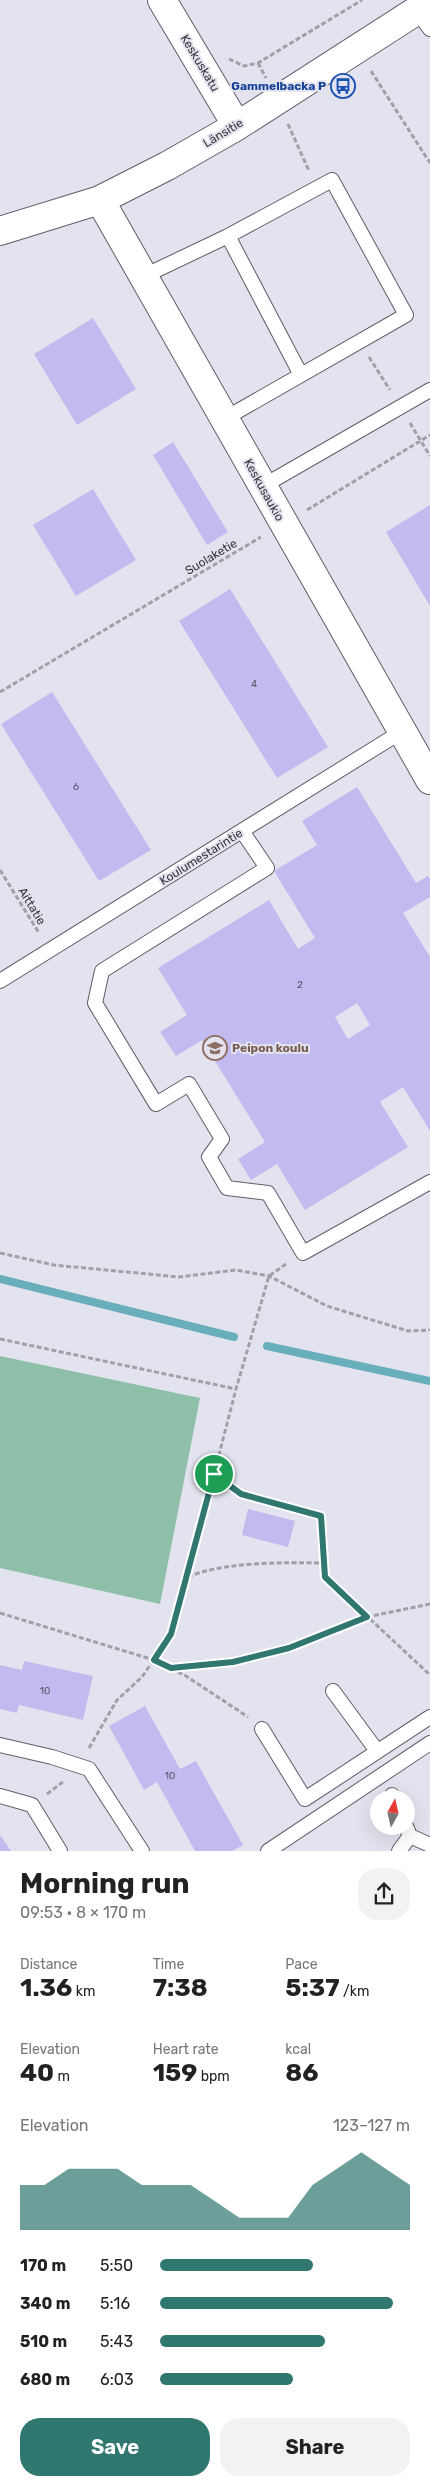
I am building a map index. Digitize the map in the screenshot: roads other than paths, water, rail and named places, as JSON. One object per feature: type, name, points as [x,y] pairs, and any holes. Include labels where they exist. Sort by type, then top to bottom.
[{"type":"street","name":"Keskuskatu","points":[[162,0],[237,126]]},
{"type":"street","name":"Länsitie","points":[[0,231],[100,200],[167,166],[425,14]]},
{"type":"street","name":"Keskusaukio","points":[[100,200],[430,780]]},
{"type":"lane","points":[[142,276],[228,236],[332,180],[406,316],[224,419]]},
{"type":"lane","points":[[228,236],[301,375]]},
{"type":"lane","points":[[263,486],[430,390]]},
{"type":"lane","name":"Koulumestarintie","points":[[0,981],[402,732]]},
{"type":"lane","points":[[242,831],[268,868],[102,971],[95,1003],[156,1104],[189,1084],[222,1139],[209,1157],[227,1188],[268,1193],[303,1253],[430,1182]]},
{"type":"lane","points":[[334,1691],[377,1751]]},
{"type":"lane","points":[[262,1729],[305,1799],[430,1717]]},
{"type":"lane","points":[[268,1851],[430,1743]]},
{"type":"lane","points":[[0,1745],[52,1757],[88,1769],[142,1851]]},
{"type":"lane","points":[[0,1796],[32,1805],[60,1851]]},
{"type":"lane","points":[[399,1851],[406,1835]]},
{"type":"lane","points":[[414,1835],[430,1845]]},
{"type":"waterway","points":[[0,1279],[234,1337]]},
{"type":"waterway","points":[[267,1346],[430,1381]]},
{"type":"place","name":"Gammelbacka P","points":[[343,86]]},
{"type":"place","name":"Peipon koulu","points":[[215,1048]]}]
